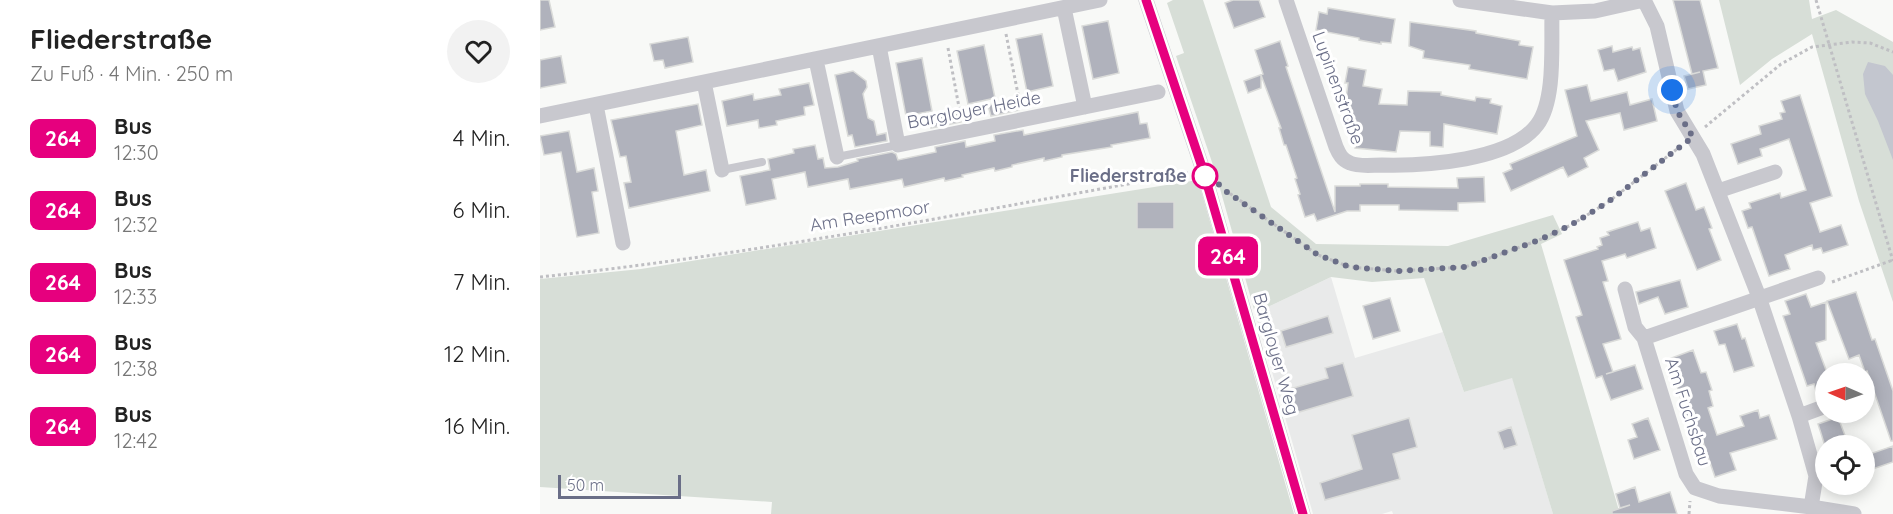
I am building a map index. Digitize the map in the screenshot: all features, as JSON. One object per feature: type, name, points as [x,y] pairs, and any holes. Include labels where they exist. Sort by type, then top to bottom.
[{"type":"street","points":[[540,116],[1100,0]]},
{"type":"street","name":"Bargloyer Weg","points":[[1146,0],[1203,170],[1303,514]]},
{"type":"street","name":"Lupinenstraße","points":[[1286,0],[1335,147],[1342,158],[1354,164],[1421,166],[1502,149],[1522,140],[1537,125],[1549,97],[1552,13]]},
{"type":"street","points":[[1460,0],[1552,13],[1595,11],[1644,0],[1657,26],[1677,111],[1703,154],[1718,191],[1759,297],[1799,416],[1816,476],[1811,507]]},
{"type":"street","points":[[1064,8],[1085,107]]},
{"type":"street","name":"Bargloyer Heide","points":[[879,46],[898,145],[1158,92]]},
{"type":"street","points":[[816,60],[837,157]]},
{"type":"street","points":[[704,82],[722,170]]},
{"type":"street","points":[[596,105],[622,243]]},
{"type":"street","points":[[1718,191],[1775,172]]},
{"type":"street","points":[[1644,338],[1818,278]]},
{"type":"street","name":"Am Fuchsbau","points":[[1625,289],[1635,327],[1644,338],[1686,474],[1695,488],[1719,496],[1854,514]]},
{"type":"street","points":[[1799,416],[1815,410]]},
{"type":"lane","points":[[837,157],[898,145]]},
{"type":"lane","points":[[722,170],[762,162]]},
{"type":"path","points":[[1816,0],[1893,260],[1828,284],[1818,278]]},
{"type":"path","points":[[1003,20],[1023,121]]},
{"type":"path","points":[[945,32],[964,132]]},
{"type":"path","points":[[1203,170],[1227,192],[1318,255],[1350,267],[1398,271],[1465,267],[1530,244],[1571,225],[1608,202],[1693,137],[1781,64],[1812,47],[1870,42],[1893,52]]},
{"type":"path","name":"Am Reepmoor","points":[[540,277],[627,268],[918,222],[1203,170]]},
{"type":"shaded area","points":[[1173,0],[1203,0],[1271,207],[1316,244],[1448,246],[1553,215],[1562,234],[1541,244],[1620,514],[1553,514],[1512,378],[1464,392],[1424,278],[1372,282],[1331,277],[1255,313],[1215,171],[1176,56],[1184,53],[1167,3]]},
{"type":"shaded area","points":[[1719,0],[1809,0],[1812,19],[1836,10],[1893,42],[1893,302],[1859,201],[1812,34],[1772,59],[1740,85]]},
{"type":"shaded area","points":[[1868,62],[1885,66],[1893,75],[1893,160],[1865,94],[1863,74]]},
{"type":"shaded area","points":[[1198,180],[1294,514],[771,514],[772,502],[540,487],[540,279],[641,269]]},
{"type":"shaded area","points":[[1331,277],[1355,358],[1443,332],[1464,392],[1512,377],[1553,514],[1393,514],[1392,511],[1382,514],[1313,514],[1255,313]]},
{"type":"building","points":[[540,0],[549,0],[555,27],[540,30]]},
{"type":"building","points":[[1233,0],[1259,0],[1265,17],[1234,28],[1225,3]]},
{"type":"building","points":[[1673,0],[1700,0],[1718,68],[1703,71],[1706,85],[1688,89],[1684,76],[1692,74]]},
{"type":"building","points":[[1328,8],[1395,19],[1391,43],[1381,42],[1381,44],[1316,30],[1319,12],[1327,14]]},
{"type":"building","points":[[1108,21],[1119,73],[1093,79],[1082,26]]},
{"type":"building","points":[[1410,22],[1476,31],[1476,33],[1520,41],[1519,45],[1533,47],[1527,79],[1469,69],[1470,65],[1423,58],[1424,51],[1409,46]]},
{"type":"building","points":[[1042,34],[1053,86],[1027,92],[1016,39]]},
{"type":"building","points":[[688,37],[693,62],[665,68],[663,60],[654,61],[650,44]]},
{"type":"building","points":[[1280,41],[1288,66],[1286,67],[1335,212],[1335,186],[1360,186],[1360,184],[1388,184],[1388,187],[1458,188],[1457,178],[1484,177],[1485,202],[1458,203],[1458,211],[1399,210],[1399,205],[1360,205],[1360,211],[1347,211],[1317,221],[1314,214],[1305,217],[1298,195],[1300,194],[1295,179],[1297,178],[1261,75],[1261,88],[1248,93],[1244,81],[1263,74],[1255,50]]},
{"type":"building","points":[[984,45],[995,98],[968,104],[957,51]]},
{"type":"building","points":[[1612,46],[1613,52],[1632,47],[1633,50],[1640,48],[1646,72],[1618,81],[1614,69],[1604,71],[1598,50]]},
{"type":"building","points":[[561,56],[566,83],[540,88],[540,60]]},
{"type":"building","points":[[922,58],[932,111],[906,116],[896,63]]},
{"type":"building","points":[[1348,67],[1366,70],[1363,86],[1382,89],[1379,104],[1407,105],[1408,91],[1441,92],[1441,95],[1475,101],[1476,97],[1491,99],[1490,103],[1502,106],[1497,134],[1444,124],[1443,147],[1430,146],[1430,132],[1400,131],[1396,152],[1355,148],[1358,126],[1343,123]]},
{"type":"building","points":[[853,71],[866,81],[867,87],[863,94],[868,118],[874,121],[877,135],[886,133],[887,141],[855,147],[852,135],[848,136],[835,75]]},
{"type":"building","points":[[809,83],[814,105],[804,107],[805,115],[776,121],[777,125],[759,128],[758,120],[727,126],[722,101],[753,94],[754,100],[781,95],[779,89]]},
{"type":"building","points":[[1587,85],[1591,101],[1627,92],[1630,105],[1652,99],[1657,121],[1624,130],[1620,113],[1586,121],[1599,150],[1584,158],[1588,167],[1568,177],[1563,167],[1511,191],[1503,173],[1512,169],[1510,164],[1577,136],[1565,90]]},
{"type":"building","points":[[1800,95],[1832,196],[1810,203],[1820,232],[1841,225],[1848,245],[1823,253],[1821,248],[1813,250],[1812,245],[1785,255],[1790,269],[1769,276],[1752,227],[1748,228],[1742,211],[1751,208],[1749,203],[1780,193],[1781,198],[1806,190],[1789,139],[1760,149],[1762,156],[1738,164],[1731,144],[1761,134],[1759,126],[1782,119],[1780,113],[1785,112],[1781,101]]},
{"type":"building","points":[[1017,99],[1019,110],[991,116],[988,105]]},
{"type":"building","points":[[698,104],[702,125],[676,131],[684,175],[706,170],[710,191],[629,208],[624,183],[631,182],[626,156],[620,157],[611,120]]},
{"type":"building","points":[[958,111],[961,122],[931,128],[929,117]]},
{"type":"building","points":[[1138,112],[1140,124],[1147,123],[1150,138],[1062,155],[1062,157],[1044,161],[1044,158],[995,171],[994,168],[945,181],[944,178],[904,187],[902,179],[850,189],[848,179],[808,187],[805,172],[772,179],[776,199],[746,205],[740,176],[770,170],[768,159],[794,153],[793,149],[815,145],[818,159],[823,158],[825,168],[838,167],[858,161],[857,159],[892,152],[896,154],[898,160],[936,152],[935,147],[965,141],[966,147],[995,141],[994,135],[1023,130],[1024,135]]},
{"type":"building","points":[[569,131],[577,172],[594,168],[598,191],[592,192],[599,233],[577,237],[561,152],[544,155],[540,136]]},
{"type":"building","points":[[1686,183],[1696,210],[1704,207],[1712,228],[1709,229],[1721,260],[1697,270],[1665,191]]},
{"type":"building","points":[[1137,202],[1174,202],[1174,229],[1137,229]]},
{"type":"building","points":[[1638,222],[1641,231],[1650,228],[1656,248],[1627,258],[1625,254],[1602,261],[1608,281],[1603,282],[1621,339],[1603,344],[1613,372],[1635,365],[1643,389],[1611,400],[1602,376],[1596,378],[1576,317],[1582,315],[1564,260],[1598,249],[1597,247],[1602,245],[1600,238],[1609,235],[1607,232]]},
{"type":"building","points":[[1680,280],[1688,307],[1665,314],[1658,297],[1639,304],[1636,292]]},
{"type":"building","points":[[1856,292],[1872,340],[1875,339],[1893,391],[1893,441],[1891,441],[1875,394],[1875,363],[1862,363],[1859,355],[1849,359],[1827,301]]},
{"type":"building","points":[[1806,294],[1811,307],[1826,302],[1826,340],[1816,343],[1823,363],[1815,363],[1815,388],[1814,384],[1807,386],[1783,316],[1790,314],[1785,301]]},
{"type":"building","points":[[1390,298],[1400,331],[1373,339],[1363,306]]},
{"type":"building","points":[[1328,316],[1333,333],[1286,347],[1281,331]]},
{"type":"building","points":[[1737,324],[1742,339],[1745,338],[1754,366],[1734,372],[1725,344],[1719,345],[1714,331]]},
{"type":"building","points":[[1693,350],[1701,373],[1706,372],[1712,390],[1709,391],[1713,406],[1708,408],[1717,435],[1744,426],[1740,416],[1758,410],[1760,418],[1769,415],[1777,439],[1730,453],[1736,470],[1715,477],[1699,430],[1691,433],[1669,359]]},
{"type":"building","points":[[1343,363],[1353,396],[1296,413],[1290,389],[1328,378],[1325,368]]},
{"type":"building","points":[[1409,418],[1417,447],[1393,454],[1400,479],[1325,500],[1320,483],[1362,469],[1352,435]]},
{"type":"building","points":[[1648,418],[1660,450],[1634,459],[1628,440],[1637,437],[1632,424]]},
{"type":"building","points":[[1840,423],[1845,435],[1822,435],[1818,424]]},
{"type":"building","points":[[1511,427],[1517,445],[1504,449],[1498,432]]},
{"type":"building","points":[[1893,446],[1893,462],[1875,468],[1875,452]]},
{"type":"building","points":[[1635,487],[1639,502],[1670,492],[1677,514],[1612,514],[1612,511],[1630,505],[1620,508],[1616,494]]},
{"type":"bus line","name":"264","points":[[1146,0],[1203,170],[1303,514]]},
{"type":"place","name":"Fliederstraße","points":[[1205,176]]},
{"type":"route","points":[[1205,176],[1206,178],[1203,170],[1227,192],[1318,255],[1350,267],[1398,271],[1465,267],[1493,259],[1571,225],[1608,202],[1693,137],[1677,111],[1672,90]]}]
